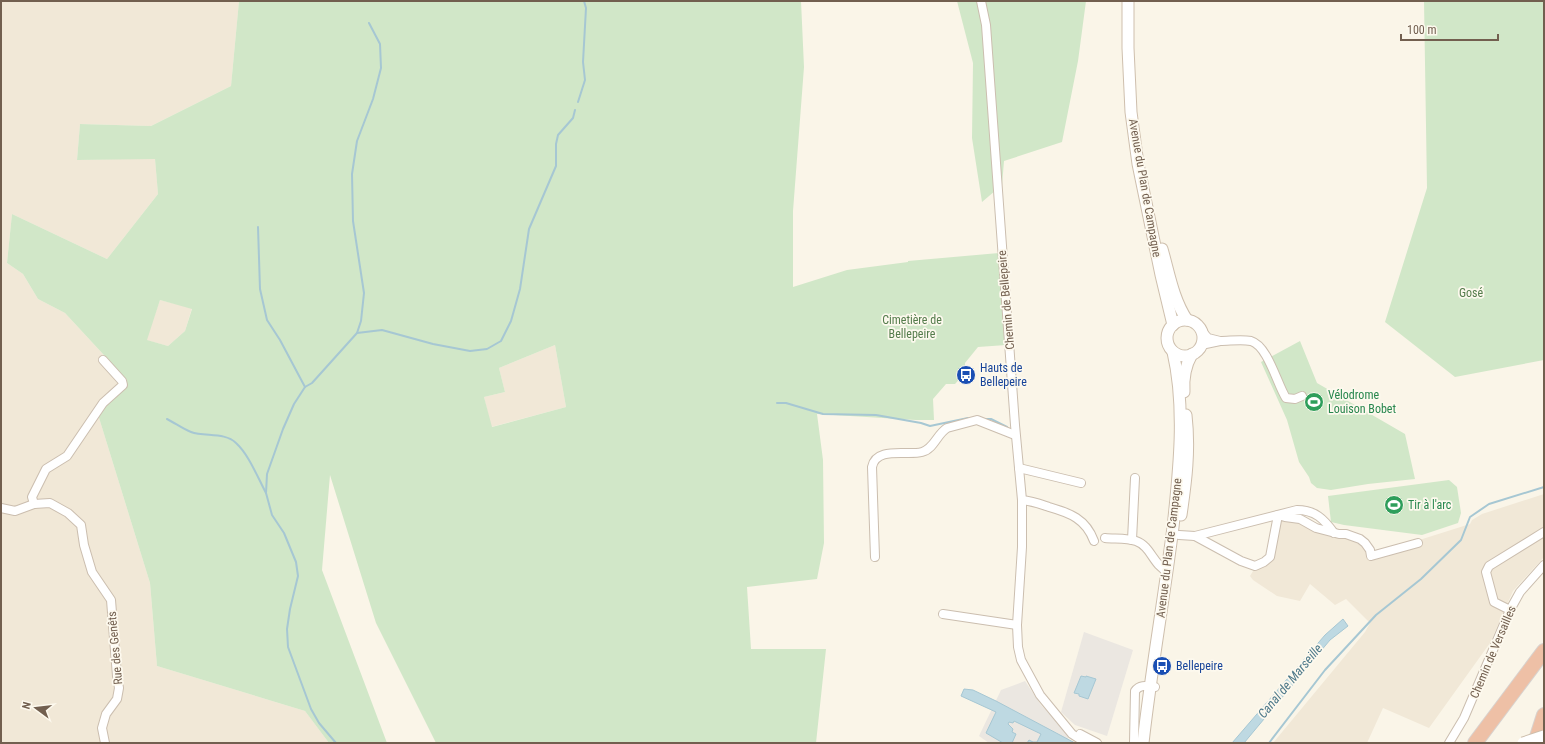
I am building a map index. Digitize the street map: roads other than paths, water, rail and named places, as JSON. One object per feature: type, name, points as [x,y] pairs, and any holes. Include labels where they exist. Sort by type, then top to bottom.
[{"type":"highway","points":[[1475,743],[1544,651]]},
{"type":"highway","points":[[1535,743],[1544,715]]},
{"type":"main road","name":"Avenue du Plan de Campagne","points":[[1128,1],[1128,48],[1131,112],[1138,164],[1173,325]]},
{"type":"main road","name":"Avenue du Plan de Campagne","points":[[1134,1],[1134,51],[1138,122],[1143,156],[1164,257],[1182,313],[1187,320]]},
{"type":"main road","points":[[1187,320],[1197,325],[1200,329],[1202,334],[1201,345],[1196,352],[1183,356],[1173,352],[1167,342],[1169,330],[1173,325],[1177,322],[1187,320]]},
{"type":"main road","name":"Avenue du Plan de Campagne","points":[[1144,743],[1177,488],[1180,438],[1176,365],[1173,352]]},
{"type":"main road","name":"Avenue du Plan de Campagne","points":[[1152,686],[1173,578],[1186,484],[1189,441],[1184,389],[1184,372],[1192,354]]},
{"type":"main road","points":[[1523,743],[1544,736]]},
{"type":"street","name":"Chemin de Bellepeire","points":[[981,1],[986,25],[1022,500],[1022,547],[1017,625],[1019,654],[1028,676],[1048,706],[1076,737],[1086,743]]},
{"type":"street","points":[[1200,329],[1208,338],[1220,341]]},
{"type":"street","points":[[1201,345],[1220,341],[1242,340],[1256,344],[1266,357],[1286,398],[1295,399],[1302,396]]},
{"type":"street","points":[[34,504],[32,497],[46,469],[67,456],[103,403],[123,385],[122,381],[103,360]]},
{"type":"street","points":[[875,557],[872,467],[877,456],[884,454],[922,452],[932,446],[947,428],[976,420],[1016,435]]},
{"type":"street","points":[[1019,468],[1081,483]]},
{"type":"street","points":[[1132,540],[1135,478]]},
{"type":"street","points":[[1022,500],[1035,502],[1071,514],[1082,521],[1092,534],[1094,541]]},
{"type":"street","name":"Rue des Genêts","points":[[1,508],[15,511],[34,504],[45,502],[56,505],[68,513],[82,526],[84,545],[92,572],[111,600],[119,688],[117,699],[106,714],[102,728],[105,743]]},
{"type":"street","points":[[1179,535],[1195,536],[1297,510],[1312,512],[1320,516],[1334,533]]},
{"type":"street","points":[[1195,536],[1241,561],[1256,566],[1270,557],[1278,515]]},
{"type":"street","points":[[1278,515],[1300,519],[1312,527],[1334,533],[1346,534],[1360,539],[1370,550],[1371,556],[1418,543]]},
{"type":"street","points":[[1510,610],[1497,605],[1492,599],[1486,572],[1487,569],[1489,566],[1544,532]]},
{"type":"street","points":[[1105,538],[1132,540],[1143,544],[1158,566],[1167,571]]},
{"type":"street","name":"Chemin de Versailles","points":[[1449,743],[1464,718],[1510,610],[1520,592],[1544,566]]},
{"type":"street","points":[[943,614],[1017,625]]},
{"type":"street","points":[[1134,743],[1135,691],[1138,687],[1152,686]]},
{"type":"street","name":"Chemin de Bellepeire","points":[[1068,728],[1097,743]]},
{"type":"water","name":"Canal de Marseille","points":[[1343,619],[1348,626],[1330,640],[1244,743],[1232,743],[1325,635]]},
{"type":"water","points":[[1081,676],[1096,679],[1088,699],[1074,693]]},
{"type":"water","points":[[964,689],[973,690],[996,701],[1075,743],[1027,743],[1029,740],[1037,742],[1041,734],[1014,721],[1013,723],[1009,722],[1008,724],[1013,729],[1012,732],[1016,734],[1012,743],[1003,743],[986,733],[996,712],[961,696]]},
{"type":"waterway","points":[[578,102],[585,80],[583,62],[586,8],[584,1]]},
{"type":"waterway","points":[[357,333],[361,321],[364,293],[353,221],[352,174],[357,141],[373,99],[381,68],[380,44],[369,23]]},
{"type":"waterway","points":[[336,743],[319,723],[311,709],[288,647],[287,629],[298,576],[296,562],[284,533],[272,515],[266,493],[267,474],[283,429],[294,404],[305,387],[312,383],[357,333],[382,330],[433,344],[470,351],[487,349],[501,341],[511,321],[520,289],[529,229],[556,166],[556,144],[558,135],[573,118],[575,110]]},
{"type":"waterway","points":[[258,227],[260,289],[267,320],[280,340],[305,387]]},
{"type":"waterway","points":[[777,403],[786,403],[823,414],[876,415],[930,426],[968,418]]},
{"type":"waterway","points":[[167,419],[191,432],[226,437],[236,443],[245,453],[266,493]]},
{"type":"waterway","points":[[983,419],[991,419],[1007,427]]},
{"type":"waterway","points":[[1269,743],[1325,670],[1376,615],[1421,579],[1461,540],[1470,517],[1489,504],[1544,487]]},
{"type":"place","name":"Hauts de Bellepeire","points":[[966,375]]},
{"type":"place","name":"Vélodrome Louison Bobet","points":[[1314,402]]},
{"type":"place","name":"Tir à l'arc","points":[[1394,505]]},
{"type":"place","name":"Bellepeire","points":[[1162,666]]},
{"type":"park label","name":"Gosé","points":[[1471,293]]},
{"type":"park label","name":"Cimetière de Bellepeire","points":[[912,327]]}]
